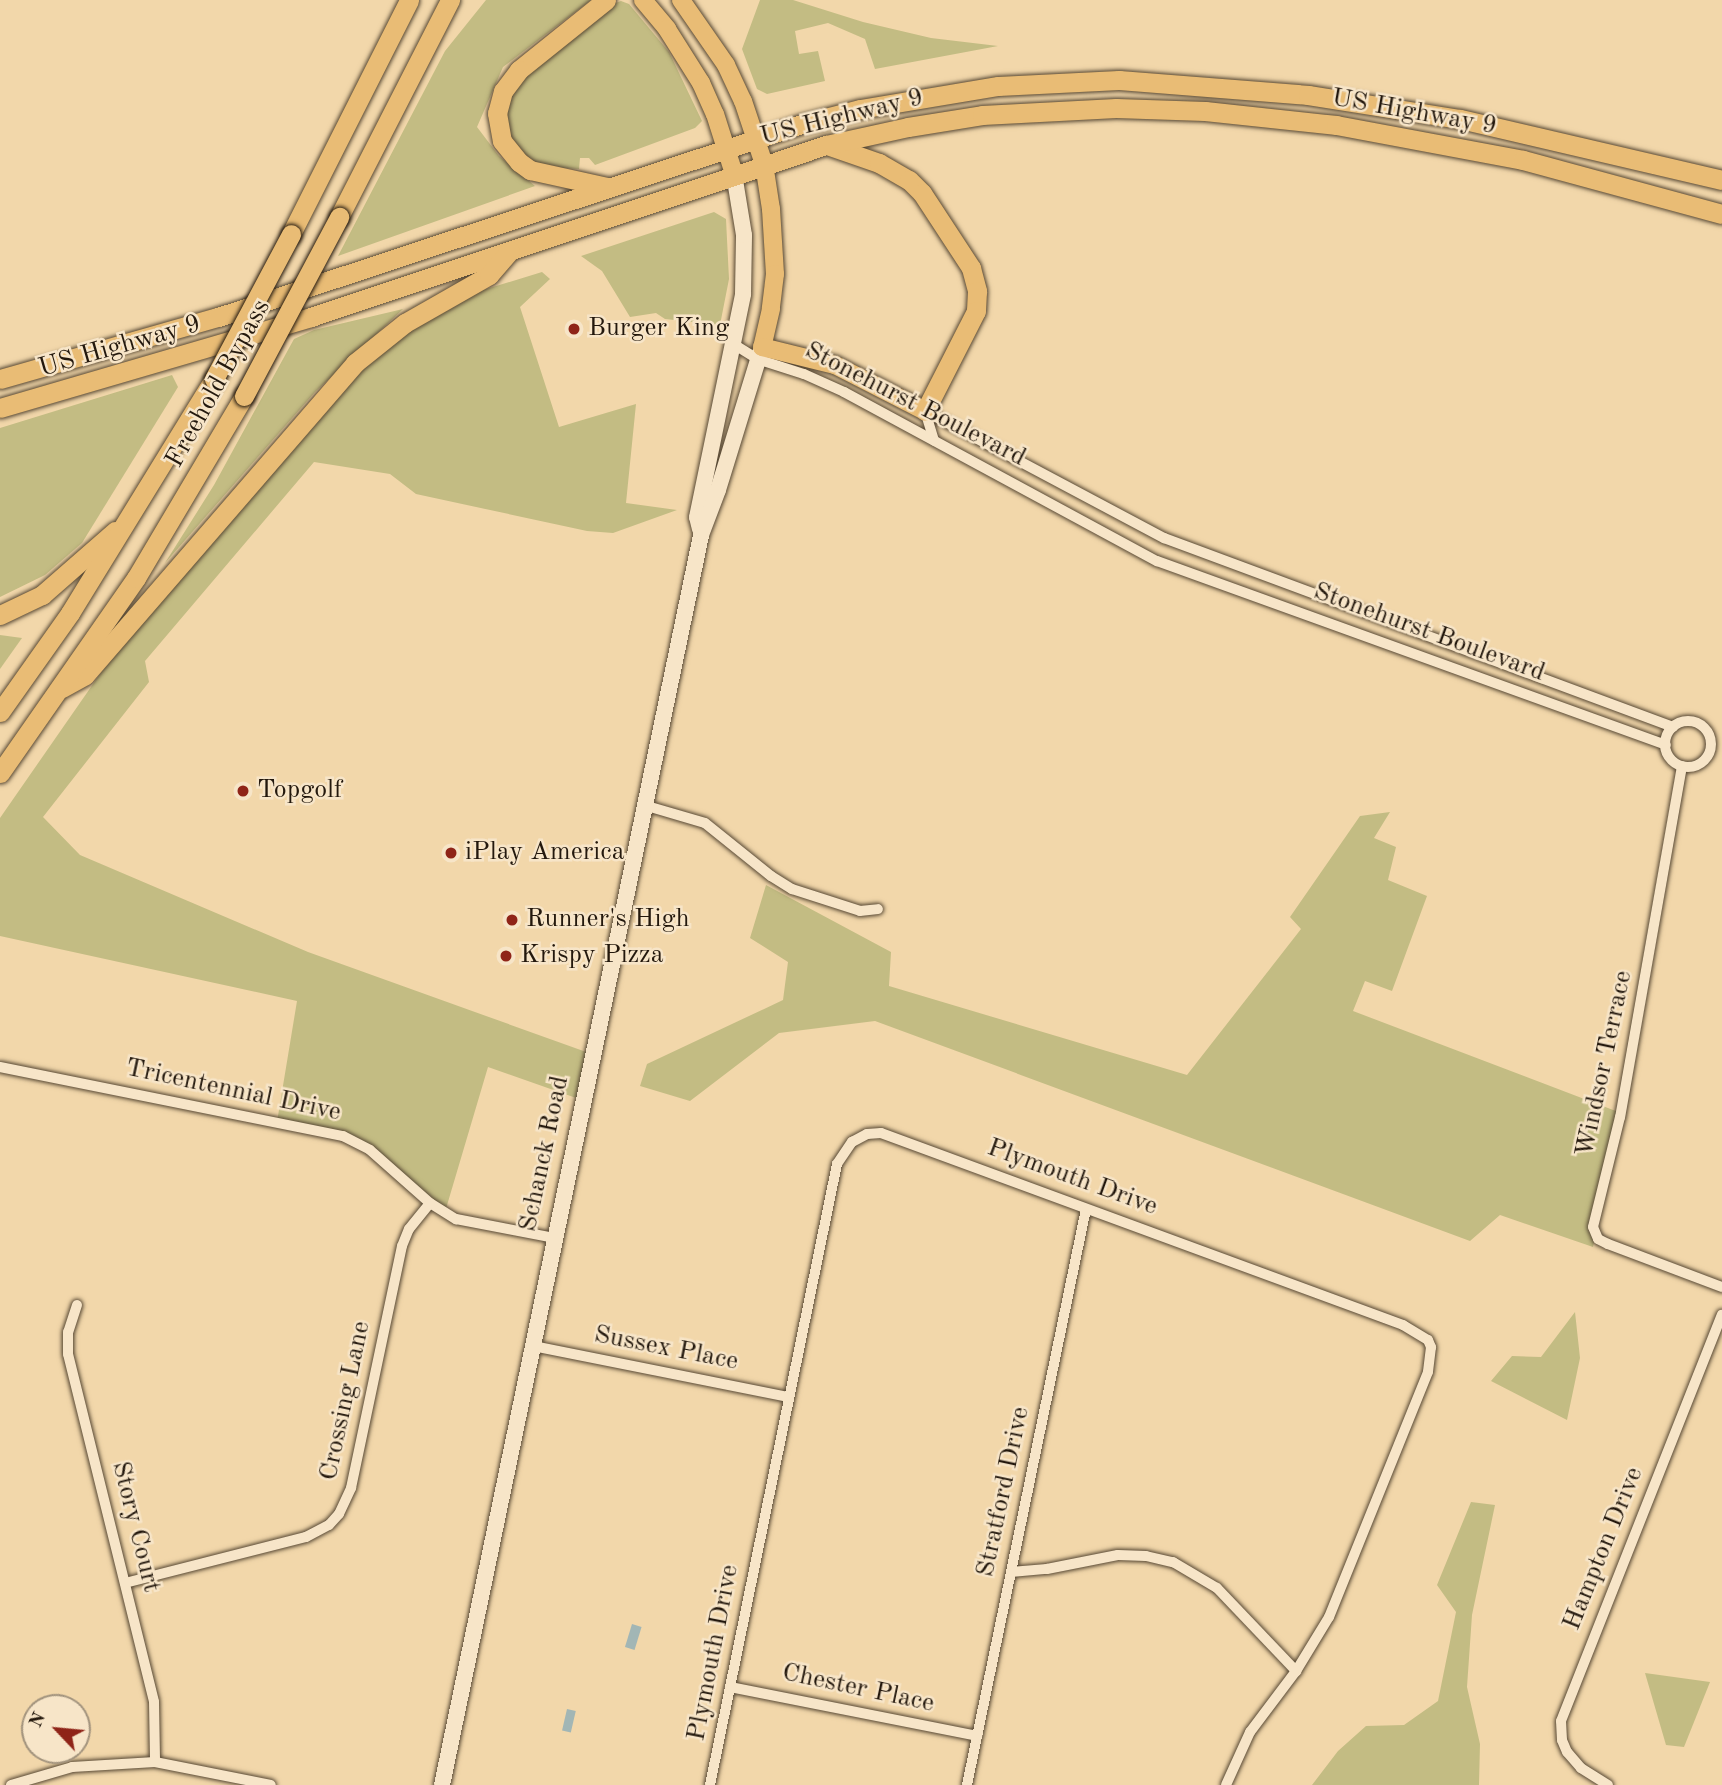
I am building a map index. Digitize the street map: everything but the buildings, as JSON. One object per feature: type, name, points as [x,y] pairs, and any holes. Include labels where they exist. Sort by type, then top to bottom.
[{"type":"highway","points":[[385,48],[383,30],[397,0]]},
{"type":"highway","name":"Freehold Bypass","points":[[0,712],[70,613],[214,379],[291,234],[409,0]]},
{"type":"highway","name":"Freehold Bypass","points":[[0,773],[62,688],[136,578],[244,396],[450,0]]},
{"type":"highway","points":[[606,0],[519,70],[503,91],[497,113],[502,141],[519,162],[530,170],[608,187]]},
{"type":"highway","name":"US Highway 9","points":[[0,379],[218,317],[756,138],[838,114],[936,95],[1019,85],[1119,80],[1237,87],[1415,110],[1572,143],[1722,180]]},
{"type":"highway","name":"US Highway 9","points":[[0,408],[250,336],[826,145],[929,123],[1018,112],[1095,107],[1205,111],[1345,127],[1432,141],[1545,165],[1722,214]]},
{"type":"highway","points":[[826,145],[879,163],[909,180],[922,193],[971,268],[977,291],[976,311],[925,411]]},
{"type":"highway","points":[[62,688],[85,675],[355,363],[405,323],[489,275],[510,251]]},
{"type":"highway","points":[[0,418],[44,397]]},
{"type":"highway","points":[[0,615],[42,595],[132,516]]},
{"type":"main road","points":[[643,0],[692,68],[715,114],[734,174]]},
{"type":"main road","name":"Schanck Road","points":[[681,0],[726,65],[764,164],[771,209],[775,274],[771,309],[759,353]]},
{"type":"main road","name":"Stonehurst Boulevard","points":[[759,353],[835,365],[925,411]]},
{"type":"street","name":"Schanck Road","points":[[701,535],[697,517],[735,345],[744,260],[734,174]]},
{"type":"street","name":"Stonehurst Boulevard","points":[[735,345],[759,353],[844,392],[1157,561],[1666,745]]},
{"type":"street","name":"Schanck Road","points":[[442,1785],[647,806],[701,535],[718,490],[759,353]]},
{"type":"street","points":[[925,411],[935,442]]},
{"type":"street","name":"Stonehurst Boulevard","points":[[925,411],[1126,520],[1269,579],[1673,727],[1687,721],[1702,725],[1710,737],[1709,753]]},
{"type":"street","points":[[990,473],[1002,453]]},
{"type":"street","points":[[1262,600],[1269,579]]},
{"type":"street","points":[[1673,727],[1666,745],[1671,758],[1682,766],[1701,762],[1709,753],[1722,759]]},
{"type":"street","name":"Windsor Terrace","points":[[1682,766],[1620,1117],[1593,1227],[1598,1239],[1608,1244],[1722,1287]]},
{"type":"street","points":[[647,806],[705,823],[771,876],[792,889],[860,911],[878,909]]},
{"type":"street","name":"Tricentennial Drive","points":[[0,1067],[343,1136],[370,1150],[430,1203],[456,1219],[555,1238]]},
{"type":"street","name":"Plymouth Drive","points":[[710,1785],[837,1164],[852,1142],[867,1134],[889,1135],[1403,1325],[1428,1340],[1432,1347],[1427,1372],[1338,1598],[1317,1640],[1250,1732],[1226,1785]]},
{"type":"street","name":"Crossing Lane","points":[[125,1583],[306,1537],[329,1525],[339,1514],[351,1488],[402,1246],[409,1228],[430,1203]]},
{"type":"street","name":"Stratford Drive","points":[[967,1785],[1086,1209]]},
{"type":"street","name":"Story Court","points":[[77,1305],[68,1332],[68,1354],[154,1702],[155,1762]]},
{"type":"street","name":"Hampton Drive","points":[[1608,1785],[1581,1768],[1567,1752],[1562,1740],[1560,1721],[1722,1315]]},
{"type":"street","name":"Sussex Place","points":[[533,1346],[789,1397]]},
{"type":"street","points":[[1011,1572],[1047,1569],[1118,1555],[1146,1556],[1173,1562],[1217,1588],[1296,1671]]},
{"type":"street","name":"Chester Place","points":[[730,1687],[977,1736]]},
{"type":"street","points":[[11,1785],[72,1768],[155,1762],[271,1785]]},
{"type":"shaded area","points":[[486,0],[591,0],[503,67],[477,127],[499,156],[535,186],[338,256],[445,51]]},
{"type":"shaded area","points":[[760,0],[793,0],[863,22],[931,38],[998,46],[875,69],[865,39],[828,23],[795,31],[799,54],[818,51],[825,81],[767,94],[757,89],[742,49]]},
{"type":"shaded area","points":[[621,1],[629,4],[669,52],[702,121],[695,128],[595,165],[589,158],[580,158],[579,169],[544,167],[519,155],[503,129],[507,95],[517,79],[610,5]]},
{"type":"shaded area","points":[[714,212],[726,219],[729,279],[720,325],[665,319],[656,313],[630,317],[602,271],[581,256]]},
{"type":"shaded area","points":[[542,272],[550,279],[520,307],[559,427],[636,404],[626,503],[677,510],[613,533],[587,531],[416,494],[390,474],[314,462],[145,661],[149,682],[43,817],[80,855],[308,952],[589,1053],[579,1099],[488,1067],[445,1212],[360,1143],[277,1122],[297,1001],[0,936],[0,818],[100,674],[208,541],[380,347],[457,298]]},
{"type":"shaded area","points":[[403,309],[315,392],[165,563],[214,485],[294,339],[314,330]]},
{"type":"shaded area","points":[[172,375],[178,387],[82,543],[45,575],[0,597],[0,428]]},
{"type":"shaded area","points":[[0,635],[22,638],[0,669]]},
{"type":"shaded area","points":[[1390,812],[1374,838],[1396,847],[1388,880],[1427,896],[1392,991],[1365,981],[1353,1011],[1621,1113],[1593,1247],[1500,1215],[1470,1241],[875,1021],[779,1033],[690,1101],[640,1086],[647,1064],[783,1000],[788,962],[750,938],[766,885],[891,952],[889,986],[1187,1075],[1301,929],[1290,917],[1360,816]]},
{"type":"shaded area","points":[[1575,1312],[1580,1358],[1567,1420],[1491,1381],[1512,1356],[1541,1357]]},
{"type":"shaded area","points":[[1471,1502],[1495,1505],[1472,1615],[1467,1687],[1480,1744],[1479,1785],[1312,1785],[1338,1751],[1366,1726],[1404,1725],[1438,1701],[1456,1612],[1437,1585]]},
{"type":"shaded area","points":[[632,1624],[642,1627],[635,1650],[625,1647]]},
{"type":"shaded area","points":[[1645,1673],[1710,1682],[1684,1747],[1666,1745]]},
{"type":"shaded area","points":[[567,1709],[576,1711],[571,1732],[562,1730]]},
{"type":"place","name":"Burger King","points":[[574,329]]},
{"type":"place","name":"Topgolf","points":[[243,791]]},
{"type":"place","name":"iPlay America","points":[[451,853]]},
{"type":"place","name":"Runner's High","points":[[512,920]]},
{"type":"place","name":"Krispy Pizza","points":[[506,956]]}]
